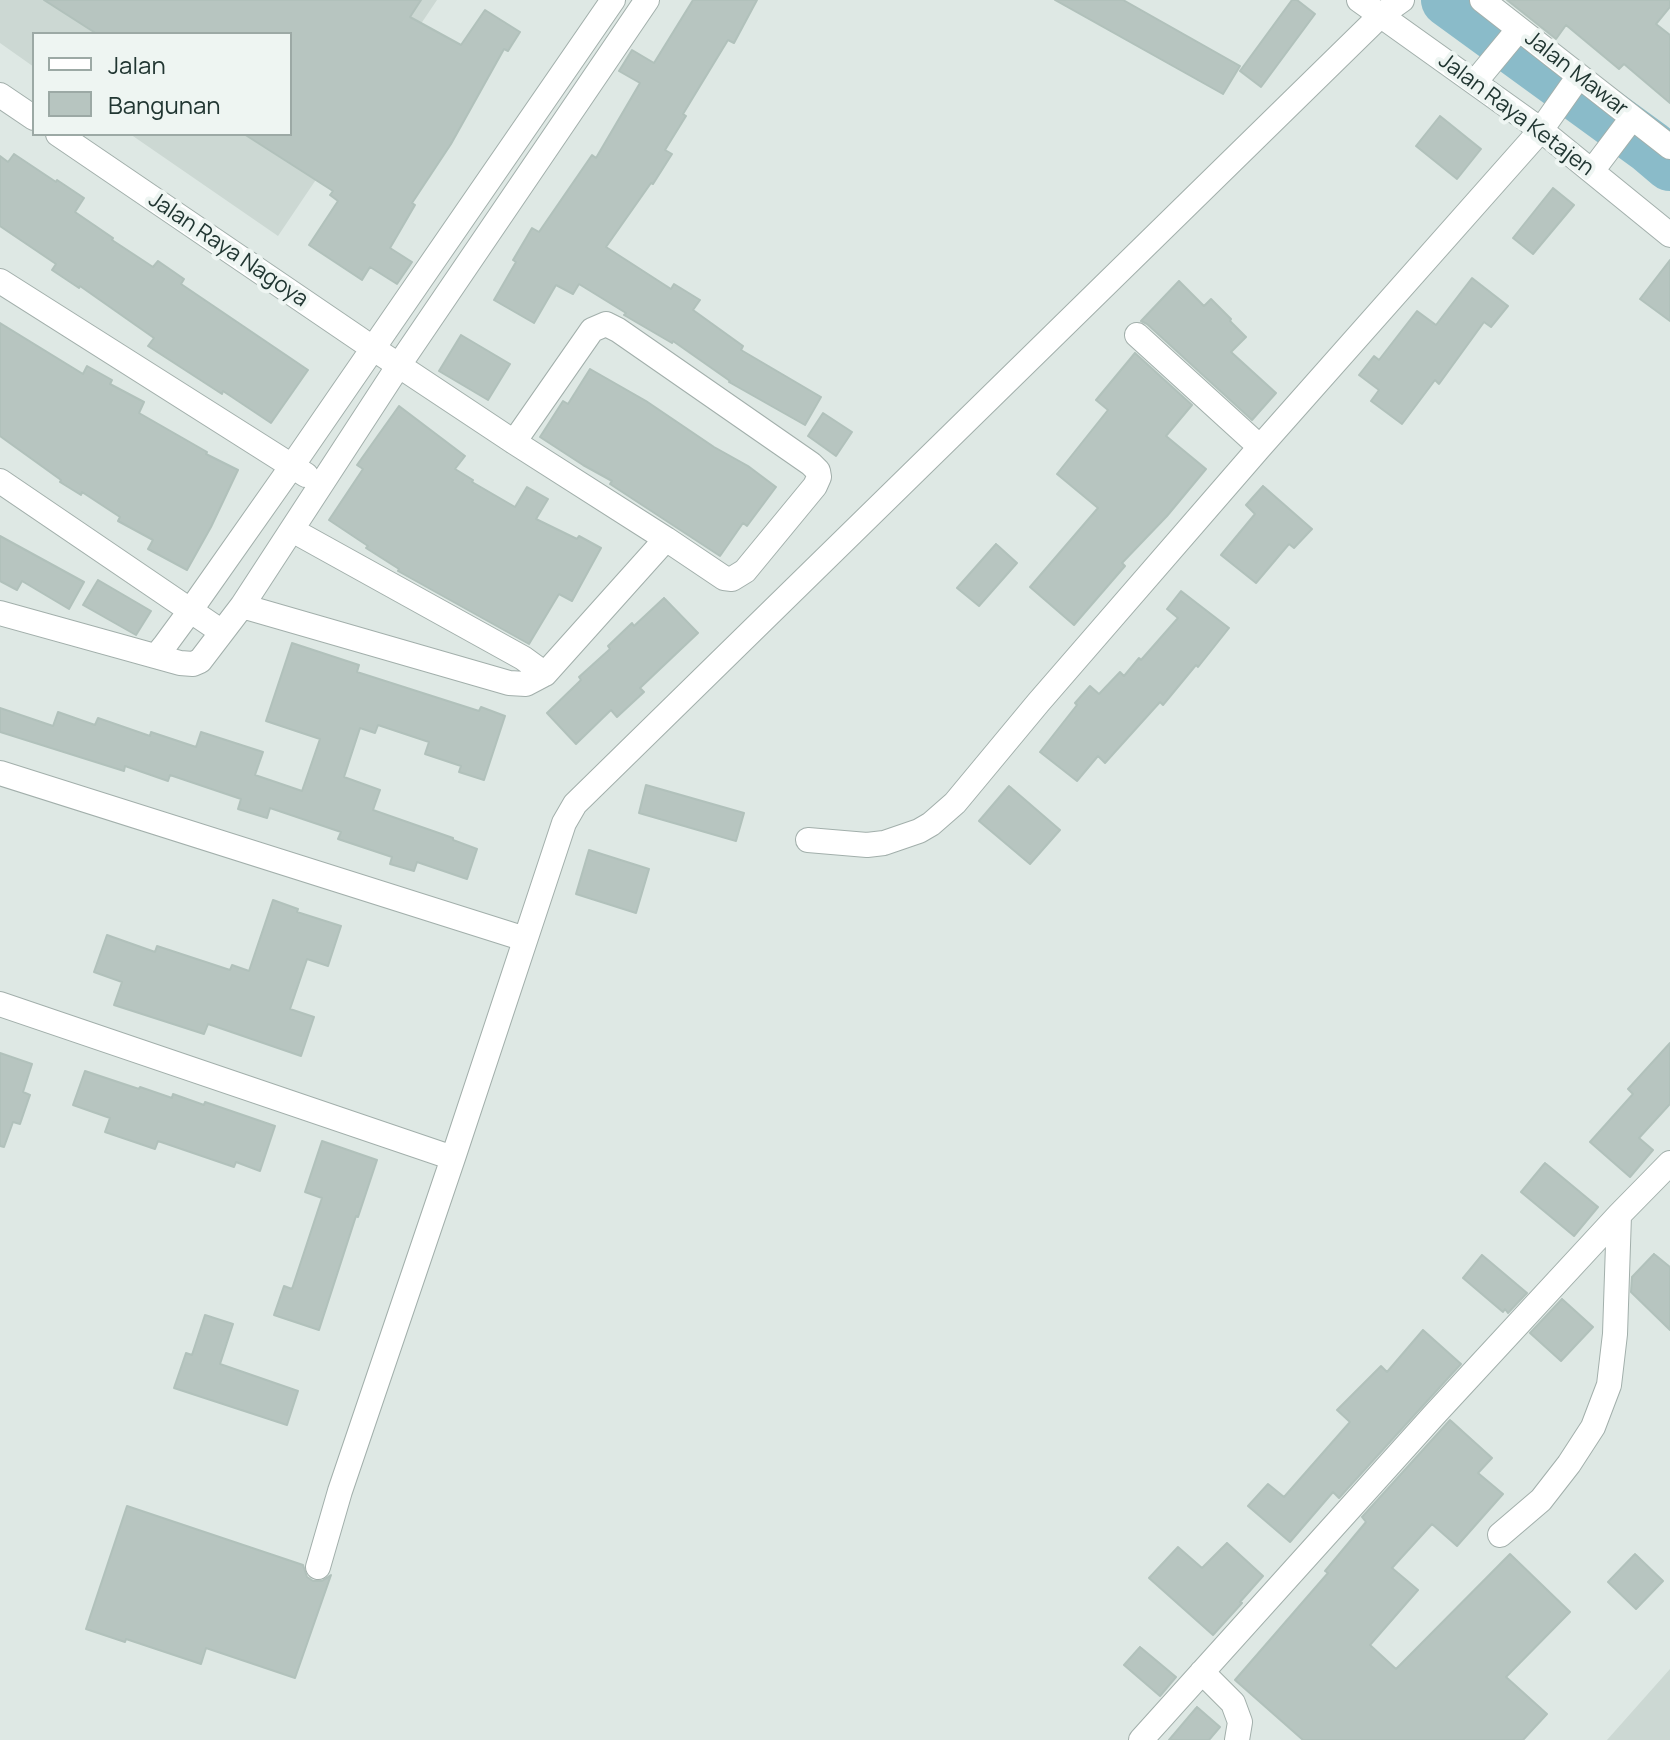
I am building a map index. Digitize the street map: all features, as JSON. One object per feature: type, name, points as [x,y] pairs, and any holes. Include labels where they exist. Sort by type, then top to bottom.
[{"type":"street","points":[[156,656],[374,349],[613,0]]},
{"type":"street","points":[[0,613],[180,663],[197,663],[203,658],[242,606],[399,365],[647,0]]},
{"type":"street","name":"Jalan Raya Ketajen","points":[[1359,0],[1548,120],[1598,163],[1670,235]]},
{"type":"street","points":[[318,1567],[345,1476],[564,823],[575,804],[1381,15],[1402,0]]},
{"type":"street","name":"Jalan Mawar","points":[[1482,0],[1513,36],[1670,147]]},
{"type":"street","points":[[1480,76],[1513,36]]},
{"type":"street","points":[[808,840],[867,845],[884,843],[911,835],[944,814],[1260,447],[1548,120],[1575,81]]},
{"type":"street","points":[[0,95],[32,117]]},
{"type":"street","points":[[1598,163],[1630,120]]},
{"type":"street","name":"Jalan Raya Nagoya","points":[[61,136],[374,349],[514,442],[724,578],[732,579],[745,571],[819,480],[818,471],[811,464],[606,324],[592,330],[514,442]]},
{"type":"street","points":[[0,281],[322,485]]},
{"type":"street","points":[[1137,335],[1260,447]]},
{"type":"street","points":[[0,481],[222,632]]},
{"type":"street","points":[[292,530],[523,658],[545,674]]},
{"type":"street","points":[[242,606],[509,683],[526,684],[545,674],[666,539]]},
{"type":"street","points":[[0,773],[525,939]]},
{"type":"street","points":[[0,1004],[453,1158]]},
{"type":"street","points":[[1141,1740],[1434,1415],[1670,1163]]},
{"type":"street","points":[[1500,1535],[1541,1500],[1569,1464],[1593,1427],[1609,1385],[1615,1334],[1619,1215]]},
{"type":"street","points":[[1202,1672],[1233,1703],[1240,1722],[1237,1740]]},
{"type":"shaded area","points":[[0,0],[437,0],[278,236],[133,136],[292,136],[292,32],[32,32],[32,66],[0,43]]},
{"type":"shaded area","points":[[1670,1669],[1670,1740],[1607,1740]]},
{"type":"building","points":[[44,0],[421,0],[410,17],[461,45],[485,10],[520,32],[508,51],[504,49],[451,144],[412,203],[415,205],[390,248],[412,262],[397,284],[370,267],[362,280],[309,245],[338,201],[330,195],[333,191],[247,136],[292,136],[292,32],[94,32]]},
{"type":"building","points":[[693,0],[757,0],[734,43],[728,40],[683,114],[686,116],[665,150],[672,154],[606,247],[671,289],[674,284],[700,300],[693,310],[743,346],[741,350],[821,397],[805,425],[729,382],[673,341],[624,315],[626,313],[579,284],[573,294],[556,285],[534,323],[494,300],[532,228],[539,232],[592,155],[596,158],[640,83],[619,71],[632,50],[654,63]]},
{"type":"building","points":[[1055,0],[1123,0],[1240,66],[1223,94]]},
{"type":"building","points":[[1292,0],[1297,0],[1315,14],[1261,87],[1240,71]]},
{"type":"building","points":[[1507,0],[1670,0],[1670,7],[1656,24],[1670,35],[1670,103],[1624,64],[1619,69],[1566,25],[1556,39]]},
{"type":"building","points":[[1440,116],[1481,149],[1457,179],[1416,146]]},
{"type":"building","points":[[14,154],[84,198],[75,212],[112,240],[153,267],[158,261],[184,279],[181,284],[308,370],[271,423],[148,346],[154,338],[52,270],[56,264],[0,226],[0,156],[8,162]]},
{"type":"building","points":[[1553,188],[1574,205],[1533,254],[1513,238]]},
{"type":"building","points":[[1670,260],[1670,321],[1640,299]]},
{"type":"building","points":[[1472,278],[1508,306],[1491,327],[1484,322],[1439,384],[1435,380],[1402,424],[1371,401],[1379,390],[1359,375],[1374,356],[1379,360],[1417,311],[1436,325]]},
{"type":"building","points":[[1179,281],[1204,306],[1211,299],[1231,319],[1246,337],[1231,352],[1276,393],[1252,420],[1141,321]]},
{"type":"building","points":[[0,323],[83,374],[87,366],[112,380],[110,384],[144,402],[139,413],[238,470],[187,570],[148,549],[153,540],[118,521],[120,517],[82,492],[81,495],[60,482],[0,436]]},
{"type":"building","points":[[461,335],[510,364],[488,400],[439,371]]},
{"type":"building","points":[[1135,353],[1192,405],[1166,436],[1206,469],[1122,563],[1125,566],[1074,625],[1030,587],[1098,508],[1057,474],[1108,410],[1096,400]]},
{"type":"building","points":[[590,369],[646,401],[776,487],[747,526],[743,523],[720,556],[610,484],[612,481],[540,437],[563,401],[568,404]]},
{"type":"building","points":[[399,406],[465,456],[455,469],[472,482],[515,507],[527,487],[548,499],[536,519],[601,548],[572,601],[559,594],[529,644],[398,571],[329,520],[363,469],[357,465]]},
{"type":"building","points":[[823,413],[852,432],[836,456],[808,436]]},
{"type":"building","points":[[1263,486],[1312,529],[1294,548],[1289,544],[1256,583],[1221,555],[1255,514],[1246,505]]},
{"type":"building","points":[[0,536],[84,582],[69,609],[22,581],[17,590],[0,581]]},
{"type":"building","points":[[996,544],[1017,563],[979,606],[957,588]]},
{"type":"building","points":[[98,580],[151,611],[136,635],[83,605]]},
{"type":"building","points":[[1181,591],[1229,628],[1163,705],[1160,702],[1105,763],[1098,756],[1077,781],[1040,752],[1090,686],[1099,694],[1120,672],[1124,676],[1178,618],[1167,609]]},
{"type":"building","points":[[664,598],[698,633],[640,688],[644,692],[617,717],[611,710],[576,744],[547,713],[581,680],[579,677],[610,649],[608,646]]},
{"type":"building","points":[[292,643],[359,665],[357,672],[479,711],[481,707],[505,716],[484,780],[459,772],[461,766],[425,754],[429,742],[378,725],[375,733],[360,728],[344,777],[380,790],[373,810],[477,849],[467,879],[417,862],[414,871],[390,864],[392,857],[338,839],[341,832],[270,808],[267,818],[238,809],[241,799],[170,775],[168,781],[125,766],[124,771],[0,732],[0,708],[53,726],[58,712],[95,725],[98,718],[150,736],[151,732],[196,747],[201,732],[263,752],[255,775],[302,791],[320,739],[266,721]]},
{"type":"building","points":[[646,785],[744,813],[736,841],[639,813]]},
{"type":"building","points":[[1009,786],[1060,830],[1030,864],[979,821]]},
{"type":"building","points":[[589,850],[649,869],[636,913],[576,894]]},
{"type":"building","points":[[273,900],[298,909],[297,912],[341,926],[328,966],[307,959],[290,1009],[314,1017],[301,1056],[208,1024],[204,1034],[114,1005],[122,982],[94,972],[107,935],[155,952],[157,946],[230,970],[232,965],[249,971]]},
{"type":"building","points":[[1670,1043],[1670,1104],[1639,1138],[1653,1150],[1630,1177],[1590,1142],[1633,1094],[1628,1089]]},
{"type":"building","points":[[0,1053],[32,1064],[23,1092],[30,1095],[20,1124],[13,1122],[4,1147],[0,1146]]},
{"type":"building","points":[[85,1071],[172,1098],[173,1094],[204,1105],[205,1102],[275,1126],[260,1171],[236,1162],[234,1167],[158,1141],[155,1149],[105,1132],[110,1118],[73,1105]]},
{"type":"building","points":[[322,1141],[377,1160],[319,1330],[274,1315],[284,1286],[292,1289],[322,1198],[305,1192]]},
{"type":"building","points":[[1545,1163],[1598,1207],[1574,1236],[1521,1192]]},
{"type":"building","points":[[1654,1254],[1670,1267],[1670,1330],[1631,1292],[1632,1277]]},
{"type":"building","points":[[1482,1255],[1527,1293],[1508,1313],[1463,1278]]},
{"type":"building","points":[[1562,1299],[1593,1327],[1561,1361],[1530,1333]]},
{"type":"building","points":[[205,1315],[233,1324],[220,1364],[298,1391],[287,1425],[174,1388],[186,1353],[192,1355]]},
{"type":"building","points":[[1423,1330],[1461,1364],[1339,1498],[1333,1492],[1290,1542],[1248,1506],[1268,1484],[1284,1497],[1350,1422],[1337,1410],[1381,1366],[1387,1372]]},
{"type":"building","points":[[1450,1420],[1492,1458],[1478,1473],[1503,1494],[1457,1546],[1432,1524],[1392,1568],[1418,1590],[1370,1645],[1396,1669],[1510,1554],[1570,1612],[1506,1677],[1547,1714],[1523,1740],[1303,1740],[1235,1680],[1328,1573],[1325,1571],[1366,1522],[1362,1517]]},
{"type":"building","points":[[127,1506],[303,1565],[307,1577],[313,1581],[322,1581],[331,1575],[295,1678],[206,1648],[201,1664],[86,1629]]},
{"type":"building","points":[[1227,1543],[1263,1576],[1213,1635],[1149,1578],[1178,1547],[1202,1568]]},
{"type":"building","points":[[1635,1554],[1663,1581],[1636,1609],[1608,1582]]},
{"type":"building","points":[[1140,1647],[1176,1677],[1160,1696],[1124,1665]]},
{"type":"building","points":[[1197,1707],[1220,1727],[1209,1740],[1169,1740]]},
{"type":"waterway","points":[[1448,0],[1670,164]]}]
